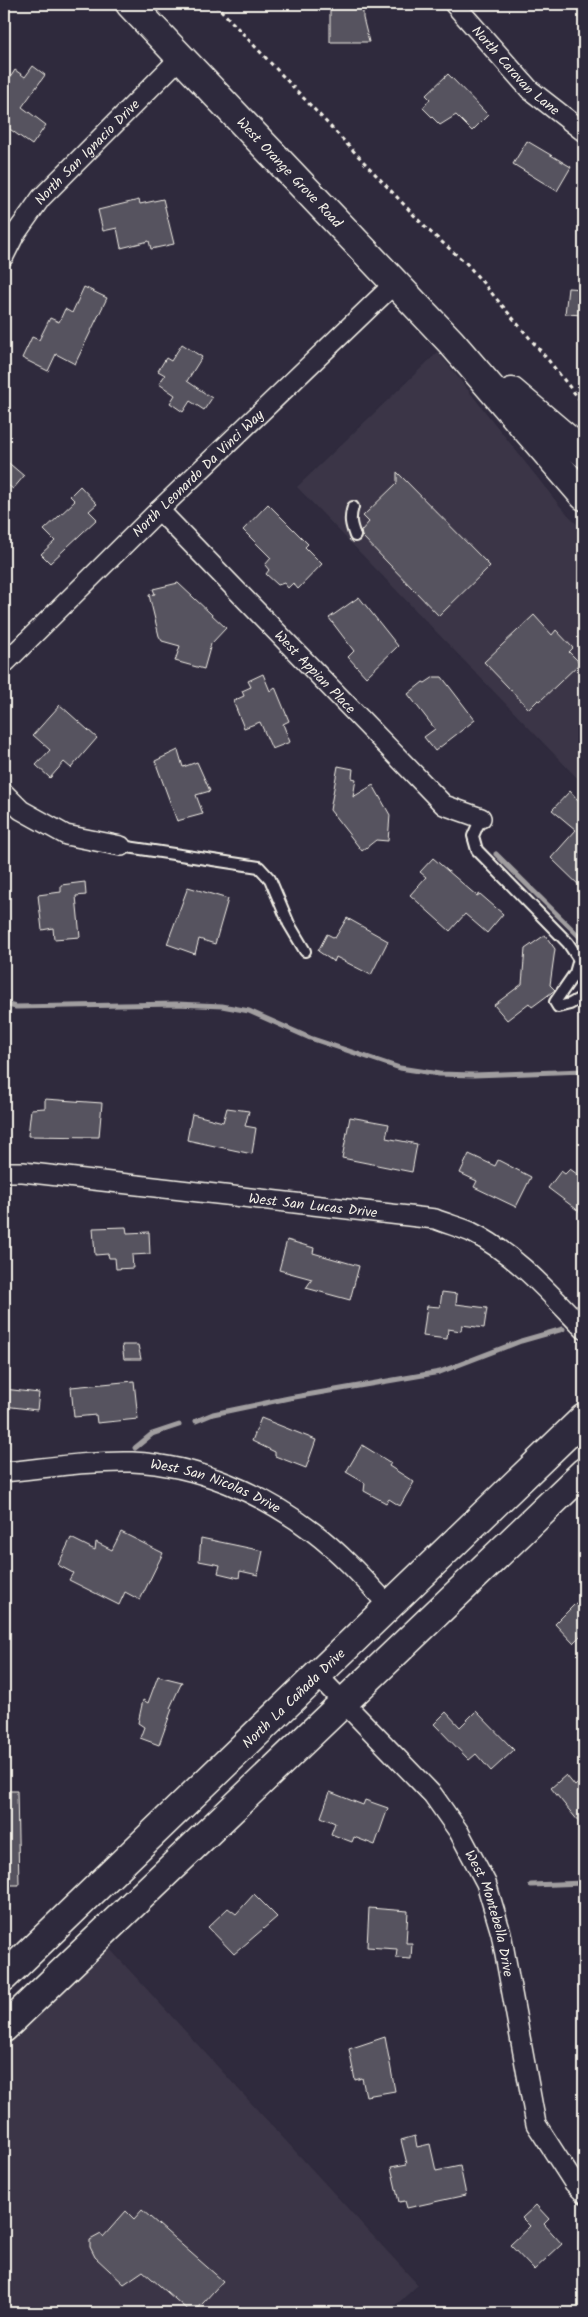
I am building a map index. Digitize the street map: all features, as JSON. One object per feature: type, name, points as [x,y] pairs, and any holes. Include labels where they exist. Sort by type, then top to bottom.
[{"type":"main road","name":"West Orange Grove Road","points":[[130,4],[451,342],[584,496]]},
{"type":"main road","name":"West Orange Grove Road","points":[[451,342],[584,453]]},
{"type":"main road","name":"North La Cañada Drive","points":[[4,1977],[584,1418]]},
{"type":"main road","points":[[4,2028],[584,1472]]},
{"type":"street","name":"North Caravan Lane","points":[[454,4],[530,90],[584,132]]},
{"type":"street","name":"North San Ignacio Drive","points":[[4,256],[14,236],[41,198],[181,57]]},
{"type":"street","name":"North Leonardo Da Vinci Way","points":[[7,653],[395,283]]},
{"type":"street","name":"West Appian Place","points":[[159,510],[444,805],[481,818]]},
{"type":"street","points":[[4,793],[21,810],[66,835],[121,846]]},
{"type":"street","name":"West San Lucas Drive","points":[[4,1172],[435,1219],[470,1232],[498,1248],[528,1272],[584,1329]]},
{"type":"street","name":"West San Nicolas Drive","points":[[4,1472],[96,1463],[133,1462],[170,1467],[205,1476],[278,1507],[314,1533],[341,1556],[389,1606]]},
{"type":"street","name":"West Montebella Drive","points":[[317,1675],[433,1796],[459,1832],[486,1883],[501,1933],[536,2124],[574,2183],[584,2194]]},
{"type":"lane","points":[[353,507],[350,517],[355,536]]},
{"type":"lane","points":[[481,818],[473,836],[477,850],[568,943],[582,963],[555,1002],[558,1007],[570,1004],[584,996]]},
{"type":"lane","points":[[121,846],[259,867],[270,878],[289,924],[305,951]]},
{"type":"path","points":[[216,4],[418,219],[467,264],[549,360],[584,405]]},
{"type":"shaded area","points":[[438,352],[559,505],[584,532],[584,785],[297,487]]},
{"type":"shaded area","points":[[108,1947],[418,2285],[387,2313],[4,2313],[4,2047]]},
{"type":"building","points":[[330,4],[363,4],[363,18],[369,42],[330,42]]},
{"type":"building","points":[[33,66],[45,75],[22,107],[46,125],[32,145],[4,125],[4,87],[15,70],[25,77]]},
{"type":"building","points":[[448,74],[488,115],[472,131],[456,115],[440,125],[423,108],[430,99],[426,95]]},
{"type":"building","points":[[527,141],[571,167],[557,191],[513,164]]},
{"type":"building","points":[[163,199],[174,244],[151,249],[149,241],[121,248],[117,228],[103,231],[98,210],[139,200],[140,204]]},
{"type":"building","points":[[84,287],[107,298],[75,364],[56,354],[48,371],[22,358],[32,337],[39,340],[50,318],[59,322],[65,309],[72,313]]},
{"type":"building","points":[[568,288],[584,289],[584,315],[565,314]]},
{"type":"building","points":[[182,344],[202,357],[187,381],[212,398],[204,410],[190,401],[183,412],[170,403],[175,395],[159,384],[165,375],[158,371],[166,358],[171,361]]},
{"type":"building","points":[[4,459],[24,476],[13,489],[4,482]]},
{"type":"building","points":[[397,472],[490,566],[439,616],[362,536],[361,531],[369,522],[363,516],[397,483]]},
{"type":"building","points":[[80,486],[97,504],[89,511],[97,519],[50,563],[41,554],[55,541],[44,530],[75,501],[70,496]]},
{"type":"building","points":[[268,504],[308,544],[305,547],[322,564],[298,589],[293,583],[288,588],[284,583],[278,585],[266,574],[269,570],[265,565],[271,558],[243,530]]},
{"type":"building","points":[[178,583],[226,628],[211,644],[204,669],[175,661],[180,646],[162,641],[159,636],[149,595],[155,594],[153,589]]},
{"type":"building","points":[[359,597],[398,646],[366,677],[348,657],[354,651],[329,618]]},
{"type":"building","points":[[534,615],[552,635],[556,630],[573,648],[569,652],[580,663],[529,709],[484,662]]},
{"type":"building","points":[[263,674],[270,691],[275,687],[289,721],[283,724],[290,742],[272,749],[260,722],[244,728],[233,701],[244,696],[242,691],[251,687],[248,681]]},
{"type":"building","points":[[434,677],[442,677],[475,720],[435,751],[424,737],[435,729],[408,694],[423,682],[425,683]]},
{"type":"building","points":[[60,705],[97,738],[71,768],[64,762],[50,778],[36,765],[50,750],[33,735]]},
{"type":"building","points":[[178,750],[183,767],[197,762],[210,791],[196,795],[203,814],[177,821],[155,761]]},
{"type":"building","points":[[338,766],[353,769],[352,778],[356,779],[353,797],[373,785],[390,815],[388,841],[376,840],[362,851],[330,810]]},
{"type":"building","points":[[570,791],[584,807],[584,890],[551,858],[576,830],[552,810]]},
{"type":"building","points":[[433,858],[477,896],[480,894],[503,914],[487,933],[465,914],[450,931],[410,895],[426,877],[420,872]]},
{"type":"building","points":[[85,882],[86,895],[76,896],[80,937],[54,939],[53,928],[42,930],[38,895],[61,892],[61,885]]},
{"type":"building","points":[[188,887],[228,899],[215,944],[199,939],[195,954],[167,944]]},
{"type":"building","points":[[347,918],[388,941],[371,975],[336,957],[334,962],[318,951],[327,934],[335,938]]},
{"type":"building","points":[[545,935],[555,949],[550,985],[555,990],[532,1007],[529,1003],[507,1020],[494,1005],[522,984],[525,949]]},
{"type":"building","points":[[45,1099],[102,1103],[99,1137],[28,1136],[31,1109],[45,1108]]},
{"type":"building","points":[[227,1108],[249,1111],[245,1126],[256,1128],[252,1154],[187,1140],[192,1114],[223,1122]]},
{"type":"building","points":[[350,1117],[389,1124],[386,1138],[417,1144],[412,1172],[342,1158]]},
{"type":"building","points":[[469,1154],[495,1166],[498,1160],[531,1177],[516,1207],[474,1187],[477,1181],[460,1173]]},
{"type":"building","points":[[570,1169],[584,1179],[584,1215],[548,1188],[561,1171],[565,1174]]},
{"type":"building","points":[[126,1227],[127,1233],[149,1232],[150,1254],[132,1255],[133,1268],[116,1269],[115,1258],[109,1258],[108,1254],[95,1255],[93,1228]]},
{"type":"building","points":[[287,1240],[314,1248],[313,1253],[359,1266],[350,1300],[306,1288],[312,1279],[279,1270]]},
{"type":"building","points":[[442,1292],[457,1294],[456,1304],[487,1308],[484,1328],[462,1325],[461,1331],[448,1329],[447,1339],[423,1336],[427,1306],[440,1307]]},
{"type":"building","points":[[122,1345],[138,1345],[141,1359],[124,1359]]},
{"type":"building","points":[[134,1381],[138,1419],[97,1423],[96,1415],[74,1417],[71,1387]]},
{"type":"building","points":[[4,1389],[39,1393],[37,1410],[4,1406]]},
{"type":"building","points":[[261,1418],[316,1440],[306,1468],[275,1456],[275,1452],[252,1441]]},
{"type":"building","points":[[362,1445],[391,1463],[389,1466],[414,1482],[400,1506],[389,1499],[386,1503],[364,1491],[365,1483],[346,1472]]},
{"type":"building","points":[[121,1532],[163,1553],[140,1600],[125,1592],[119,1605],[69,1580],[73,1573],[58,1565],[71,1538],[95,1550],[96,1542],[112,1550]]},
{"type":"building","points":[[201,1538],[263,1551],[258,1575],[240,1571],[239,1578],[218,1573],[220,1565],[199,1561]]},
{"type":"building","points":[[584,1595],[584,1632],[573,1643],[555,1624]]},
{"type":"building","points":[[158,1676],[182,1682],[170,1708],[172,1709],[159,1745],[140,1738],[144,1727],[138,1723],[143,1700],[148,1703]]},
{"type":"building","points":[[476,1711],[514,1750],[491,1771],[476,1754],[469,1760],[434,1724],[446,1712],[460,1727]]},
{"type":"building","points":[[566,1775],[575,1786],[584,1778],[584,1828],[551,1788]]},
{"type":"building","points":[[4,1791],[17,1791],[19,1885],[4,1885]]},
{"type":"building","points":[[330,1792],[363,1805],[365,1800],[388,1808],[375,1845],[354,1837],[352,1842],[331,1834],[335,1823],[321,1817]]},
{"type":"building","points":[[254,1894],[277,1917],[234,1954],[208,1927],[228,1908],[236,1914]]},
{"type":"building","points":[[369,1908],[408,1911],[406,1943],[412,1943],[411,1959],[396,1958],[397,1949],[367,1947]]},
{"type":"building","points":[[385,2037],[395,2091],[366,2096],[362,2078],[355,2080],[349,2049]]},
{"type":"building","points":[[415,2136],[417,2147],[430,2144],[436,2171],[460,2166],[466,2195],[407,2208],[405,2201],[399,2202],[391,2167],[407,2164],[401,2140]]},
{"type":"building","points":[[536,2205],[549,2219],[544,2224],[562,2244],[534,2270],[510,2245],[530,2226],[522,2218]]},
{"type":"building","points":[[142,2210],[223,2281],[194,2313],[191,2313],[143,2271],[124,2284],[95,2257],[90,2247],[90,2240],[101,2234],[103,2237],[126,2211],[134,2219]]},
{"type":"waterway","points":[[496,854],[584,941]]},
{"type":"waterway","points":[[4,1004],[16,1007],[176,1004],[222,1006],[249,1011],[310,1038],[400,1068],[439,1074],[474,1075],[584,1071]]},
{"type":"waterway","points":[[196,1421],[213,1414],[289,1398],[440,1372],[521,1341],[563,1329]]},
{"type":"waterway","points":[[135,1448],[152,1434],[179,1425]]},
{"type":"waterway","points":[[531,1885],[584,1883]]}]
